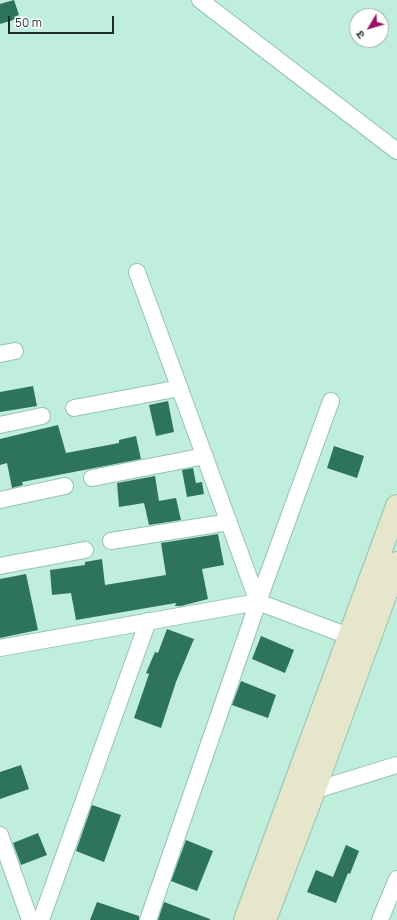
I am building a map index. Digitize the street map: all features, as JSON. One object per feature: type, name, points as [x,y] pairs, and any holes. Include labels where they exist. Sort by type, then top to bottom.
[{"type":"street","points":[[200,0],[397,151]]},
{"type":"street","points":[[137,272],[258,602]]},
{"type":"street","points":[[74,408],[180,388]]},
{"type":"street","points":[[148,920],[258,602],[331,401]]},
{"type":"street","points":[[0,425],[42,416]]},
{"type":"street","points":[[92,478],[205,456]]},
{"type":"street","points":[[0,500],[64,486]]},
{"type":"street","points":[[265,920],[314,791],[397,506]]},
{"type":"street","points":[[110,542],[229,522]]},
{"type":"street","points":[[0,566],[85,550]]},
{"type":"street","points":[[245,920],[290,798],[358,640],[397,563]]},
{"type":"street","points":[[0,648],[258,602],[358,640]]},
{"type":"street","points":[[41,920],[148,621]]},
{"type":"street","points":[[290,798],[397,765]]},
{"type":"street","points":[[0,835],[30,920]]},
{"type":"street","points":[[380,920],[397,879]]},
{"type":"building","points":[[14,0],[20,18],[0,24],[0,4]]},
{"type":"building","points":[[33,386],[37,406],[0,412],[0,392]]},
{"type":"building","points":[[168,401],[174,432],[156,436],[149,405]]},
{"type":"building","points":[[58,425],[66,453],[119,443],[119,440],[136,436],[141,459],[22,482],[23,485],[12,488],[7,463],[0,465],[0,439]]},
{"type":"building","points":[[334,446],[364,456],[357,478],[327,468]]},
{"type":"building","points":[[193,468],[196,483],[202,482],[204,494],[187,497],[182,470]]},
{"type":"building","points":[[155,476],[159,501],[176,498],[181,520],[149,525],[144,503],[119,507],[117,483]]},
{"type":"building","points":[[218,534],[224,565],[202,569],[208,599],[181,606],[175,606],[176,603],[76,620],[71,593],[52,595],[50,570],[85,565],[85,562],[102,559],[105,585],[166,575],[161,543]]},
{"type":"building","points":[[26,574],[38,630],[0,638],[0,579]]},
{"type":"building","points":[[167,629],[194,639],[176,682],[161,728],[134,718],[149,674],[146,673],[155,652],[158,653]]},
{"type":"building","points":[[261,636],[294,650],[285,673],[252,659]]},
{"type":"building","points":[[241,681],[276,695],[268,718],[232,705]]},
{"type":"building","points":[[21,765],[29,789],[0,799],[0,772]]},
{"type":"building","points":[[92,805],[121,815],[104,862],[76,851]]},
{"type":"building","points":[[38,833],[47,855],[21,865],[13,843]]},
{"type":"building","points":[[186,840],[213,851],[197,891],[171,881]]},
{"type":"building","points":[[346,845],[359,851],[336,903],[307,892],[316,870],[333,877]]},
{"type":"building","points":[[97,902],[139,916],[139,920],[90,920]]},
{"type":"building","points":[[164,902],[210,919],[210,920],[158,920]]}]
